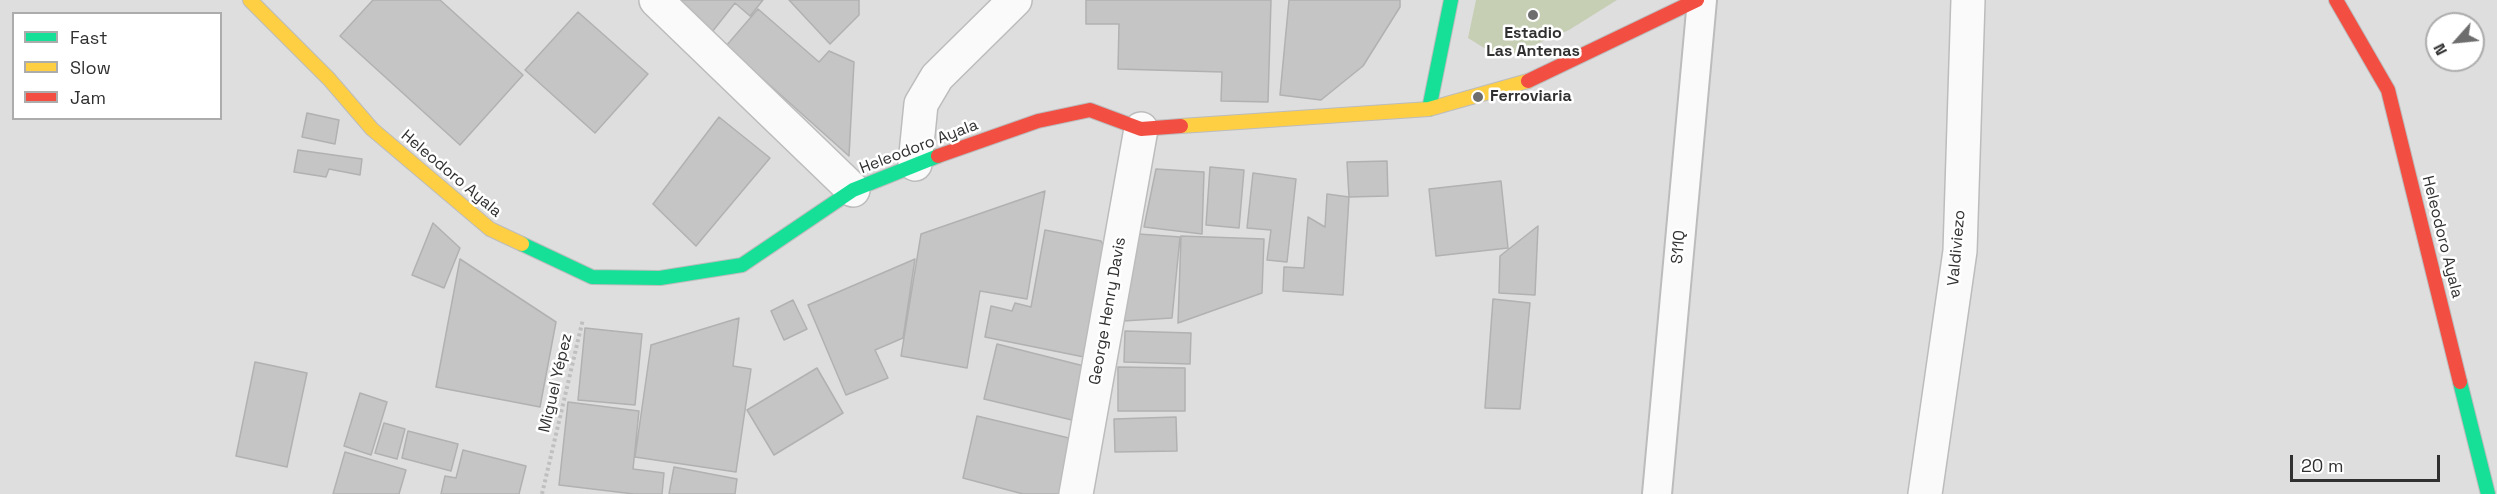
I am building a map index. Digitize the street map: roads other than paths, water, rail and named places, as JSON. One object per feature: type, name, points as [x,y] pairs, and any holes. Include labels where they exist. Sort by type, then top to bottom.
[{"type":"street","name":"Heleodoro Ayala","points":[[250,0],[329,79],[372,129],[490,229],[592,277],[660,278],[742,265],[853,190],[915,164],[1038,121],[1090,110],[1141,129],[1429,109],[1478,98],[1537,78],[1697,0]]},
{"type":"street","points":[[656,0],[853,190]]},
{"type":"street","points":[[915,164],[921,104],[937,77],[1015,0]]},
{"type":"street","points":[[1429,109],[1451,0]]},
{"type":"street","name":"Valdiviezo","points":[[1925,494],[1960,251],[1968,0]]},
{"type":"street","name":"Heleodoro Ayala","points":[[2336,0],[2388,90],[2488,494]]},
{"type":"street","name":"George Henry Davis","points":[[1076,494],[1141,129]]},
{"type":"lane","name":"S11Q","points":[[1657,494],[1702,0]]},
{"type":"place","name":"Estadio Las Antenas","points":[[1533,15]]},
{"type":"place","name":"Ferroviaria","points":[[1478,97]]}]
